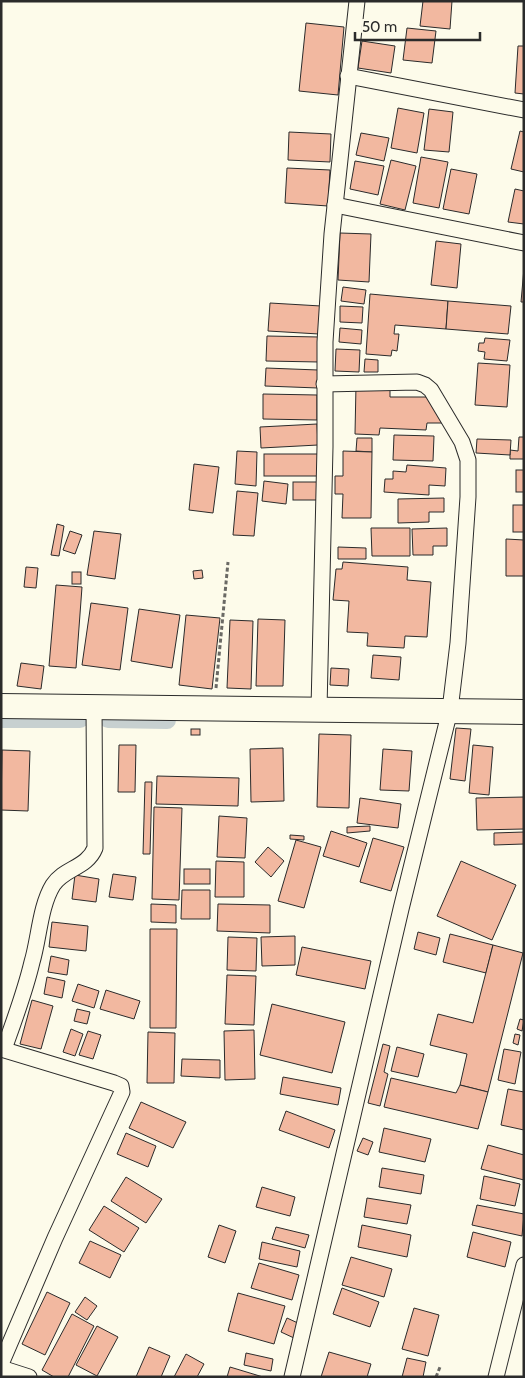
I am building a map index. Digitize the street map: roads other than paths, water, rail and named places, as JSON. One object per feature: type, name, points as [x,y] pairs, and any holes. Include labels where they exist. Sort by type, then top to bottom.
[{"type":"main road","points":[[1,706],[524,712]]},
{"type":"street","points":[[320,709],[325,342],[335,205],[357,1]]},
{"type":"street","points":[[348,76],[524,110]]},
{"type":"street","points":[[335,205],[524,243]]},
{"type":"street","points":[[292,1377],[401,909],[450,710],[458,643],[469,471],[468,460],[462,442],[425,385],[417,382],[324,384]]},
{"type":"street","points":[[29,1377],[1,1366],[55,1238],[122,1092],[121,1086],[114,1083],[2,1049],[22,1000],[46,899],[54,884],[64,874],[82,865],[93,854],[95,848],[94,707]]},
{"type":"street","points":[[496,1377],[524,1265]]},
{"type":"waterway","points":[[1,719],[80,719]]},
{"type":"waterway","points":[[108,719],[167,720]]}]
